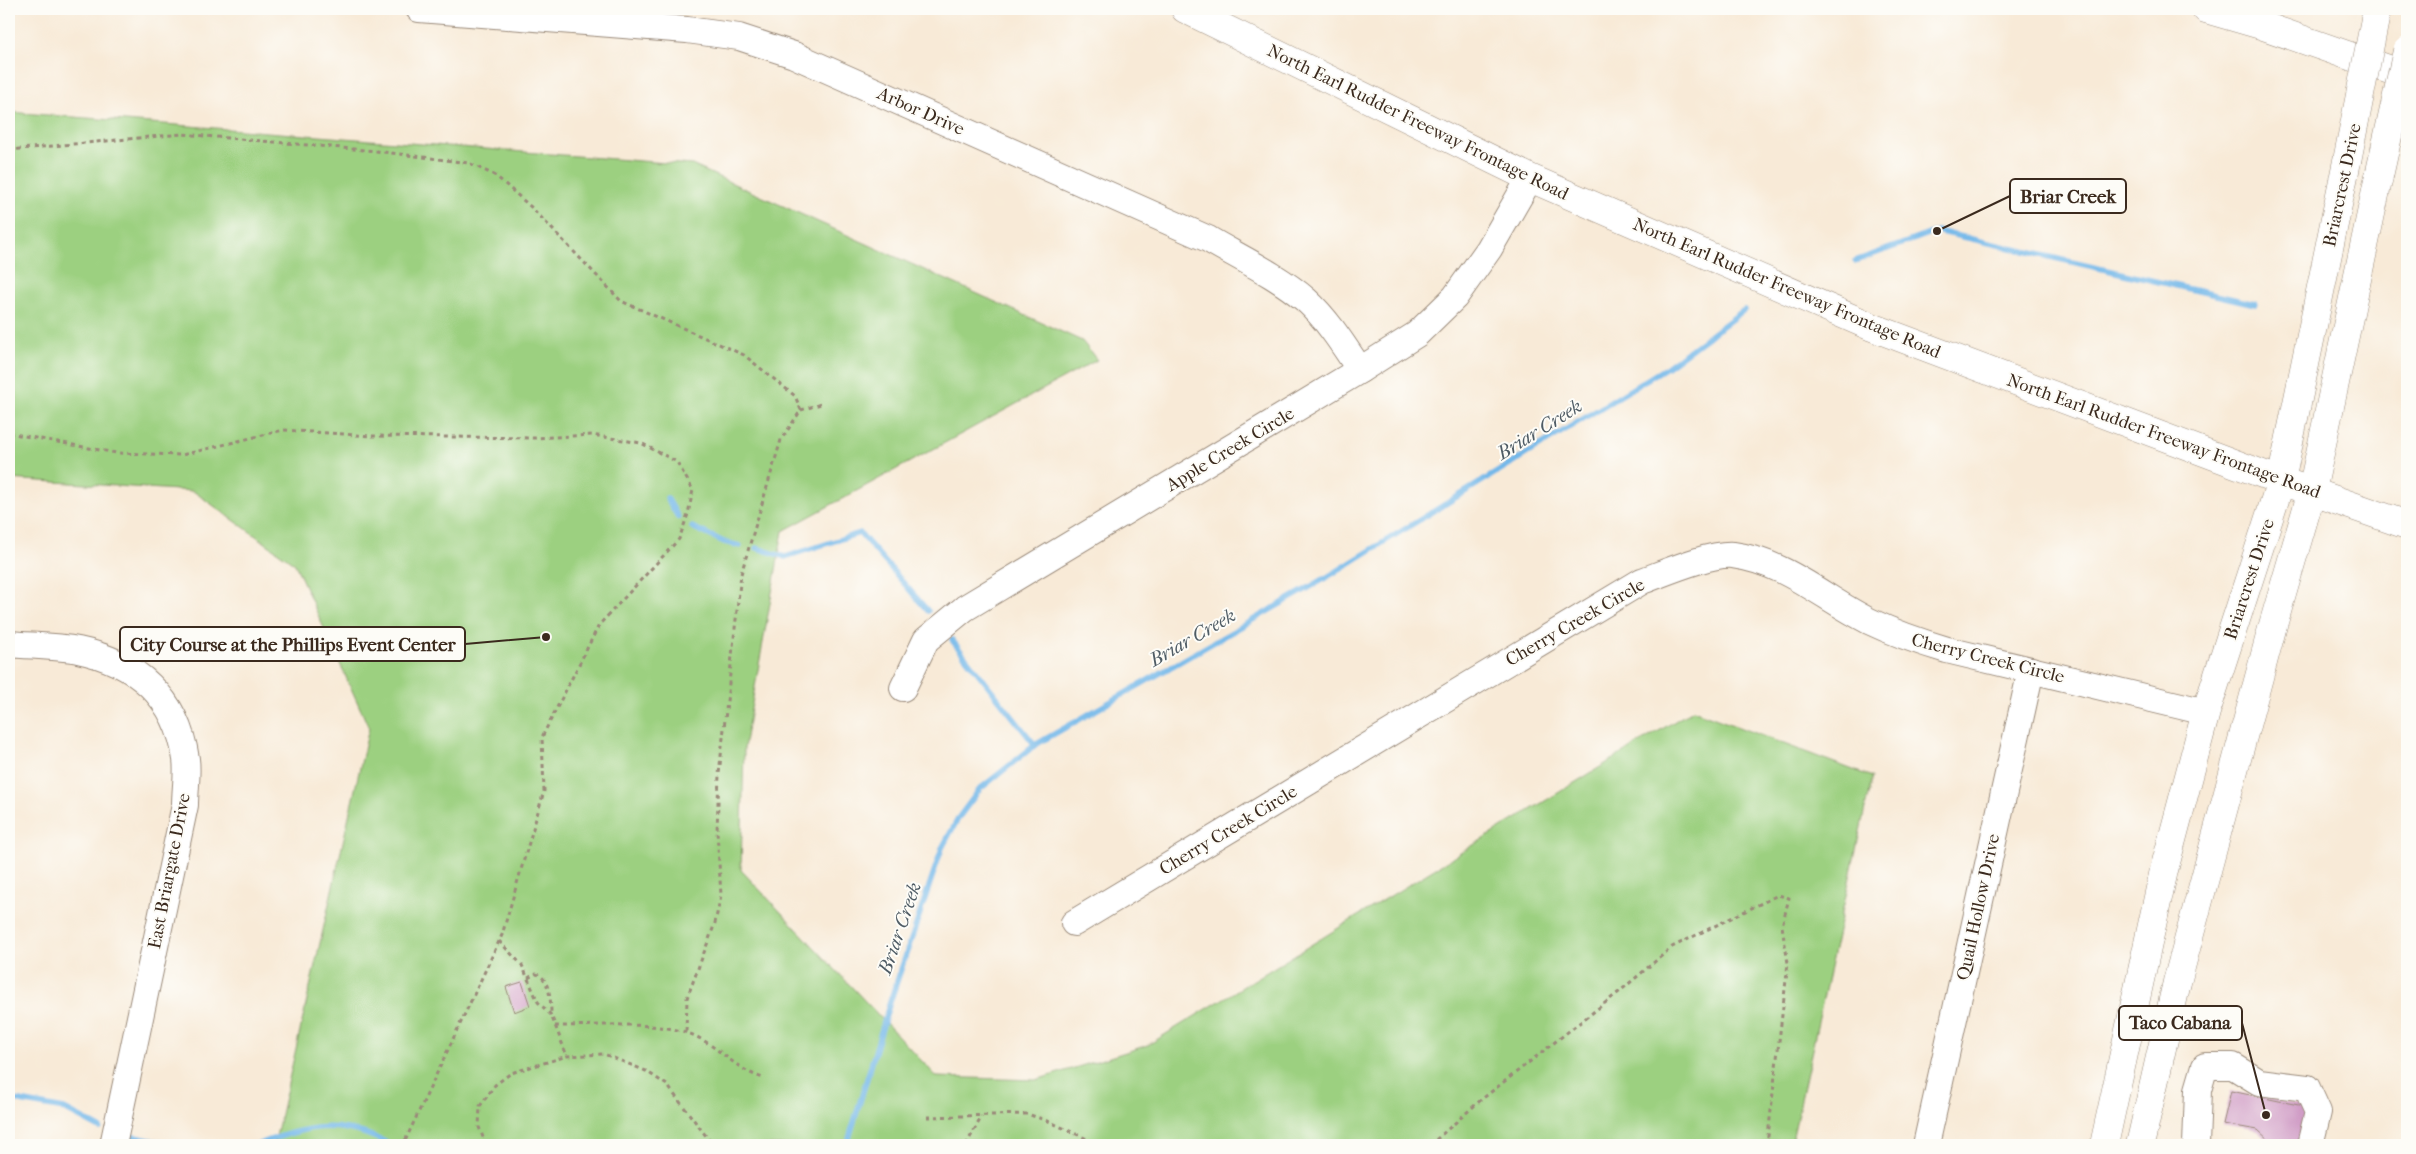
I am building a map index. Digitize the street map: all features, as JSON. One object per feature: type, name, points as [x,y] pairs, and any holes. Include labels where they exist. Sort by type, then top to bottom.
[{"type":"main road","name":"North Earl Rudder Freeway Frontage Road","points":[[1185,9],[1530,178],[1872,327],[2281,481],[2407,524]]},
{"type":"main road","points":[[2206,9],[2261,24],[2407,76]]},
{"type":"main road","name":"Briarcrest Drive","points":[[2104,1145],[2164,870],[2206,712],[2281,481],[2377,9]]},
{"type":"main road","name":"Briarcrest Drive","points":[[2140,1145],[2177,982],[2273,625],[2312,490],[2407,50]]},
{"type":"street","name":"Arbor Drive","points":[[419,9],[686,30],[739,37],[794,55],[1208,239],[1265,272],[1305,300],[1335,332],[1360,370]]},
{"type":"street","name":"Apple Creek Circle","points":[[903,688],[926,640],[965,608],[1360,370],[1416,334],[1455,296],[1489,249],[1530,178]]},
{"type":"street","name":"Cherry Creek Circle","points":[[1074,922],[1642,580],[1691,562],[1732,555],[1766,564],[1799,578],[1868,620],[1907,638],[1947,650],[2206,712]]},
{"type":"street","name":"East Briargate Drive","points":[[9,644],[76,650],[116,660],[143,677],[162,697],[177,724],[186,760],[185,805],[116,1134]]},
{"type":"street","name":"Quail Hollow Drive","points":[[1926,1145],[2031,670]]},
{"type":"street","points":[[2196,1145],[2198,1090],[2206,1066],[2233,1066],[2259,1082],[2308,1088],[2318,1112],[2310,1145]]},
{"type":"path","points":[[9,150],[182,134],[376,151],[469,163],[496,176],[511,189],[621,301],[744,355],[795,396],[800,410]]},
{"type":"path","points":[[686,1032],[687,998],[715,923],[721,895],[717,831],[719,774],[741,574],[781,440],[800,410],[821,404]]},
{"type":"path","points":[[9,433],[116,453],[182,455],[283,430],[372,436],[535,438],[592,434],[641,443],[677,462],[693,490],[688,514],[679,539],[600,625],[542,737],[544,791],[499,941],[405,1141]]},
{"type":"path","points":[[1430,1145],[1482,1098],[1619,992],[1672,947],[1778,895],[1789,898],[1782,926],[1788,963],[1767,1145]]},
{"type":"path","points":[[499,941],[522,964],[538,1002],[550,1015],[567,1056]]},
{"type":"path","points":[[528,978],[536,974],[544,978],[551,1000],[550,1015]]},
{"type":"path","points":[[555,1026],[648,1027],[686,1032],[722,1052],[751,1075],[764,1078]]},
{"type":"path","points":[[486,1145],[479,1127],[480,1106],[495,1085],[511,1073],[567,1056],[604,1054],[646,1071],[667,1085],[713,1145]]},
{"type":"path","points":[[927,1117],[1027,1114],[1048,1121],[1100,1145]]},
{"type":"path","points":[[966,1145],[983,1115]]},
{"type":"green space","points":[[9,112],[692,165],[1082,341],[1097,360],[783,531],[744,748],[741,870],[937,1077],[1036,1080],[1148,1045],[1693,710],[1872,777],[1791,1145],[274,1145],[369,728],[295,564],[193,491],[9,479]]},
{"type":"building","points":[[522,982],[530,1006],[514,1012],[506,987]]},
{"type":"building","points":[[2231,1091],[2308,1107],[2302,1145],[2287,1145],[2270,1141],[2258,1130],[2223,1124]]},
{"type":"waterway","name":"Briar Creek","points":[[1855,261],[1937,231],[2255,304]]},
{"type":"waterway","name":"Briar Creek","points":[[847,1145],[890,1002],[942,848],[959,817],[980,789],[1035,745],[1324,579],[1667,367],[1744,310]]},
{"type":"waterway","points":[[667,498],[678,517]]},
{"type":"waterway","points":[[692,527],[724,542],[740,546]]},
{"type":"waterway","points":[[757,548],[785,557],[860,533],[928,611]]},
{"type":"waterway","points":[[952,640],[1035,745]]},
{"type":"waterway","points":[[9,1099],[64,1109],[100,1128]]},
{"type":"waterway","points":[[257,1145],[293,1133],[324,1127],[356,1131],[373,1136],[391,1145]]},
{"type":"waterway","points":[[130,1136],[173,1145]]},
{"type":"place","name":"Briar Creek","points":[[1937,231]]},
{"type":"place","name":"City Course at the Phillips Event Center","points":[[546,637]]},
{"type":"place","name":"Taco Cabana","points":[[2266,1115]]}]
